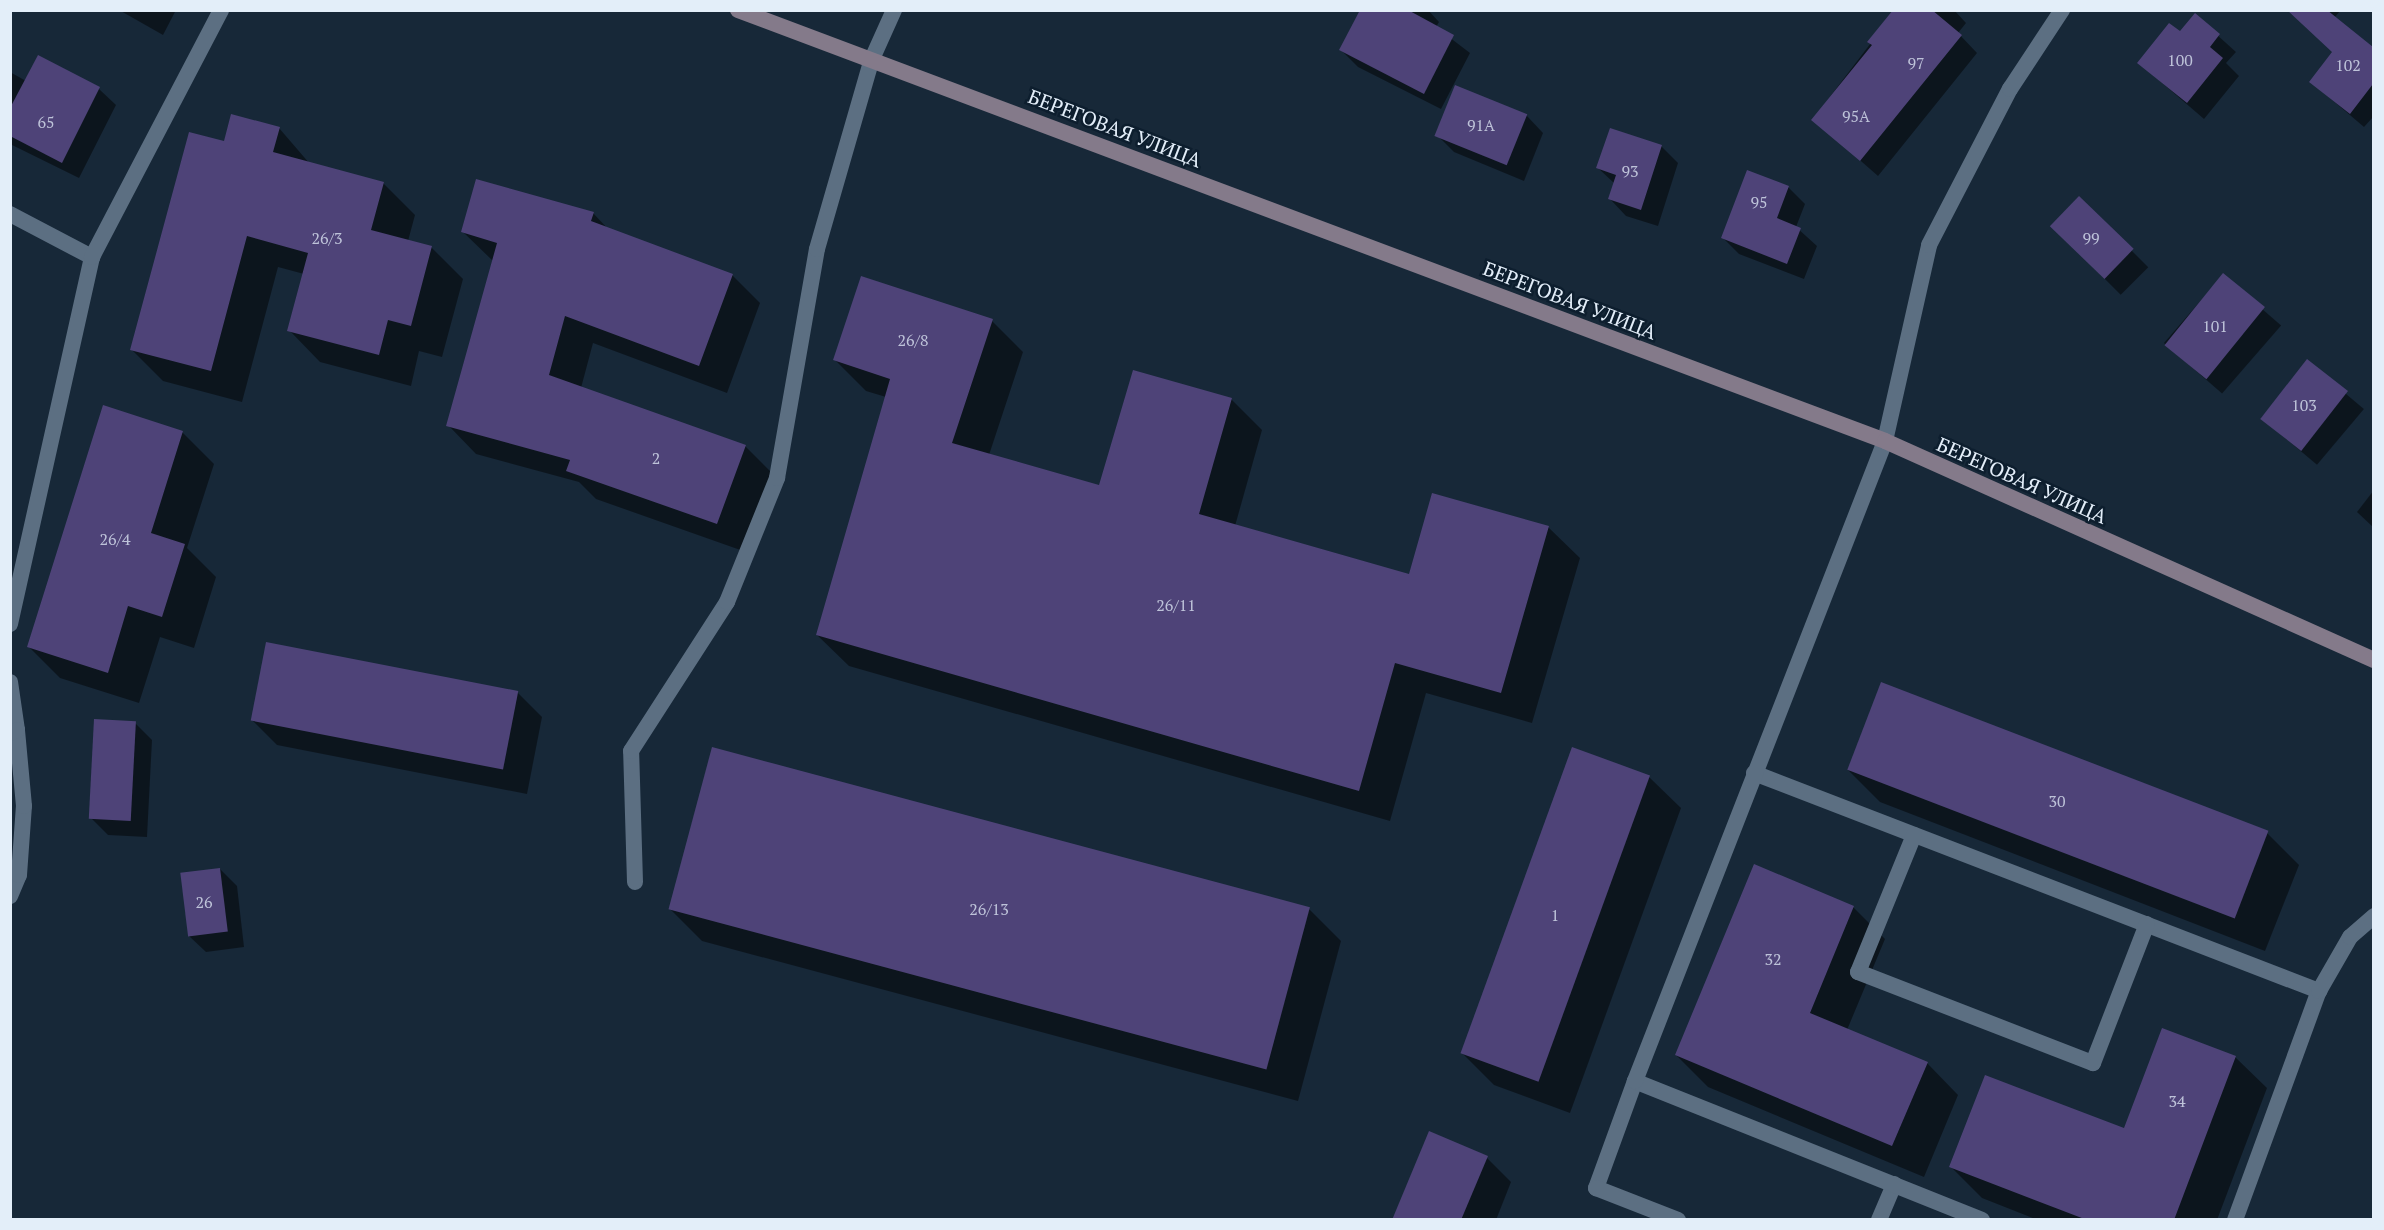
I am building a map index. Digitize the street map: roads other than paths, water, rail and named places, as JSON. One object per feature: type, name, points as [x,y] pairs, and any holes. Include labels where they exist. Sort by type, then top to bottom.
[{"type":"main road","name":"БЕРЕГОВАЯ УЛИЦА","points":[[738,10],[1885,441],[2373,660]]},
{"type":"street","points":[[10,624],[92,257],[222,10]]},
{"type":"street","points":[[635,882],[631,751],[726,602],[777,478],[816,249],[872,59],[894,10]]},
{"type":"street","points":[[1678,1220],[1596,1188],[1754,773],[1885,441],[1929,246],[2010,89],[2062,10]]},
{"type":"street","points":[[10,214],[92,257]]},
{"type":"street","points":[[10,682],[24,806],[19,875],[10,896]]},
{"type":"street","points":[[1754,773],[2319,990]]},
{"type":"street","points":[[1914,835],[1858,972],[2093,1063],[2146,924]]},
{"type":"street","points":[[2235,1220],[2319,990],[2350,937],[2373,916]]},
{"type":"street","points":[[1635,1082],[1982,1220]]},
{"type":"street","points":[[1879,1220],[1894,1184]]}]
